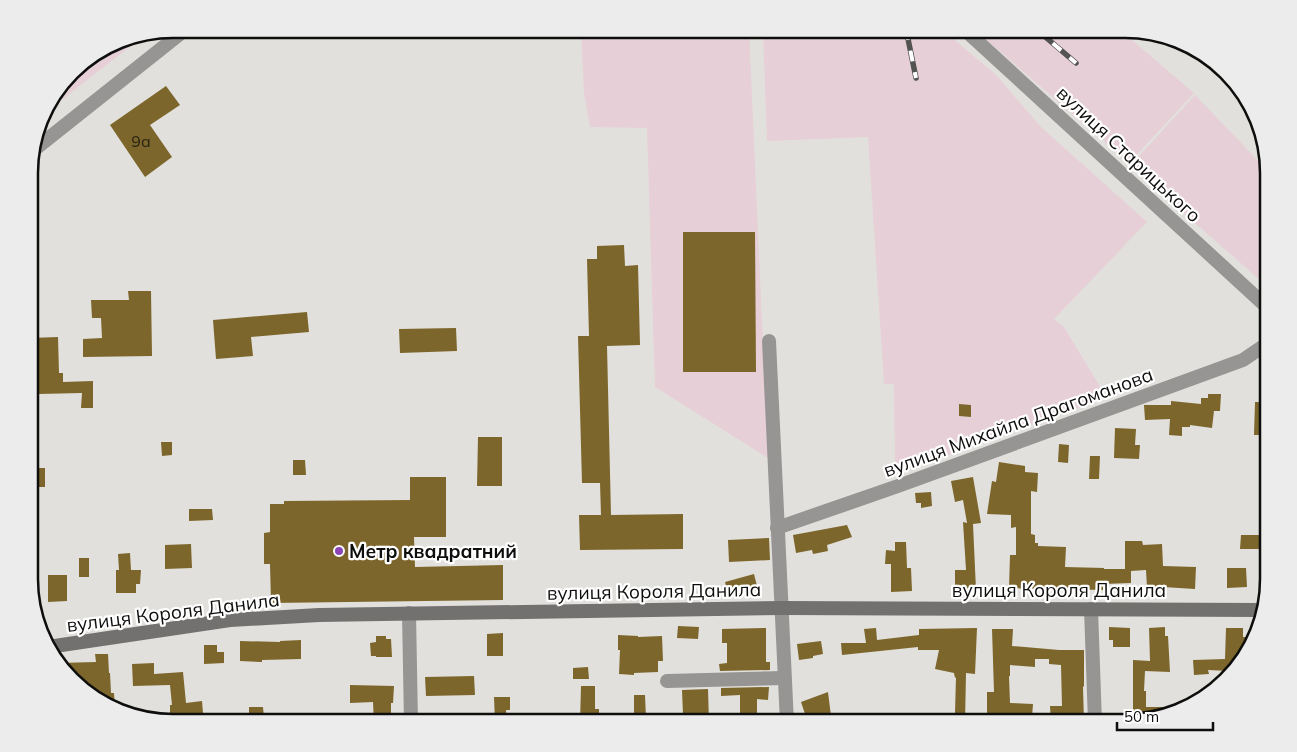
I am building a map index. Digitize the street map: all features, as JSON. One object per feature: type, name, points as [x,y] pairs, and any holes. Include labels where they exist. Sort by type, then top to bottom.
[{"type":"main road","name":"вулиця Короля Данила","points":[[55,646],[230,620],[319,615],[781,608],[1256,610]]},
{"type":"street","points":[[41,144],[176,37]]},
{"type":"street","name":"вулиця Старицького","points":[[973,37],[1259,300]]},
{"type":"street","points":[[769,341],[786,714]]},
{"type":"street","name":"вулиця Михайла Драгоманова","points":[[777,528],[898,486],[1243,360],[1259,349]]},
{"type":"street","points":[[1091,610],[1096,714]]},
{"type":"street","points":[[409,613],[412,714]]},
{"type":"street","points":[[667,681],[784,678]]},
{"type":"shaded area","points":[[581,37],[749,37],[768,458],[655,387],[647,128],[590,127],[584,93]]},
{"type":"shaded area","points":[[763,37],[951,37],[996,75],[1041,127],[1147,222],[1054,319],[1064,327],[1107,398],[895,474],[894,384],[884,384],[868,137],[767,141]]},
{"type":"shaded area","points":[[983,37],[1129,38],[1194,93],[1129,163]]},
{"type":"shaded area","points":[[134,43],[57,104],[71,84],[90,65],[113,51]]},
{"type":"shaded area","points":[[1195,95],[1259,161],[1259,279],[1130,166]]},
{"type":"building","points":[[166,86],[180,105],[150,125],[172,157],[145,177],[110,125]]},
{"type":"building","points":[[683,232],[755,232],[756,372],[683,372]]},
{"type":"building","points":[[624,245],[625,266],[638,265],[640,345],[607,346],[611,515],[683,514],[683,549],[580,550],[579,515],[601,515],[600,483],[582,483],[578,336],[589,336],[587,259],[597,259],[597,246]]},
{"type":"building","points":[[128,291],[151,291],[152,356],[83,357],[83,339],[102,338],[101,318],[92,318],[91,300],[129,300]]},
{"type":"building","points":[[307,312],[309,332],[251,337],[253,356],[216,359],[213,320]]},
{"type":"building","points":[[456,328],[457,351],[400,353],[399,329]]},
{"type":"building","points":[[58,337],[59,373],[63,373],[63,382],[93,381],[93,408],[81,408],[82,393],[39,394],[38,338]]},
{"type":"building","points":[[1208,394],[1221,394],[1220,411],[1214,411],[1212,428],[1190,425],[1190,427],[1182,427],[1182,436],[1169,435],[1170,419],[1145,420],[1144,405],[1171,405],[1171,401],[1201,404],[1201,398],[1208,398]]},
{"type":"building","points":[[1255,402],[1259,402],[1259,435],[1254,435]]},
{"type":"building","points":[[959,404],[971,405],[971,417],[959,416]]},
{"type":"building","points":[[1115,428],[1136,429],[1135,445],[1140,445],[1139,459],[1114,458]]},
{"type":"building","points":[[478,437],[502,437],[502,486],[477,486]]},
{"type":"building","points":[[161,442],[172,442],[172,455],[162,456]]},
{"type":"building","points":[[1059,444],[1069,445],[1068,463],[1058,462]]},
{"type":"building","points":[[1090,456],[1100,456],[1099,479],[1089,479]]},
{"type":"building","points":[[293,460],[305,460],[306,475],[293,475]]},
{"type":"building","points":[[999,462],[1025,466],[1025,472],[1038,473],[1037,492],[1031,491],[1031,534],[1035,535],[1035,543],[1038,543],[1038,546],[1066,547],[1065,567],[1125,569],[1125,541],[1142,541],[1143,545],[1162,544],[1163,566],[1196,567],[1195,589],[1147,588],[1146,570],[1131,571],[1131,583],[1104,584],[1104,590],[1009,588],[1010,555],[1016,555],[1016,527],[1011,528],[1011,515],[987,514],[992,481],[996,482]]},
{"type":"building","points":[[38,468],[45,468],[45,487],[38,487]]},
{"type":"building","name":"Метр квадратний","points":[[410,477],[446,477],[446,537],[414,537],[415,567],[503,565],[503,600],[271,603],[270,564],[264,564],[264,533],[270,532],[270,504],[284,504],[284,501],[410,500]]},
{"type":"building","points":[[973,477],[981,523],[973,524],[976,590],[967,591],[967,588],[955,588],[955,570],[966,570],[963,522],[967,523],[963,500],[955,502],[951,481]]},
{"type":"building","points":[[931,492],[932,506],[921,508],[921,503],[916,503],[915,493]]},
{"type":"building","points":[[189,509],[212,509],[213,520],[189,521]]},
{"type":"building","points":[[847,525],[852,537],[827,545],[828,551],[813,554],[812,550],[796,553],[793,535]]},
{"type":"building","points":[[1241,535],[1259,535],[1259,549],[1240,549]]},
{"type":"building","points":[[769,538],[770,560],[729,562],[728,540]]},
{"type":"building","points":[[895,542],[906,542],[907,568],[911,568],[912,591],[891,592],[891,564],[885,564],[886,550],[895,551]]},
{"type":"building","points":[[191,544],[192,568],[165,569],[165,545]]},
{"type":"building","points":[[130,553],[131,570],[141,570],[140,584],[136,584],[136,593],[116,593],[116,570],[119,570],[118,554]]},
{"type":"building","points":[[79,558],[89,558],[89,577],[79,577]]},
{"type":"building","points":[[1227,568],[1246,568],[1247,587],[1227,588]]},
{"type":"building","points":[[754,574],[757,586],[728,594],[725,582]]},
{"type":"building","points":[[48,575],[67,575],[67,601],[48,602]]},
{"type":"building","points":[[678,626],[699,627],[698,639],[677,638]]},
{"type":"building","points":[[1109,627],[1130,628],[1130,647],[1113,647],[1113,640],[1109,640]]},
{"type":"building","points":[[1165,627],[1165,636],[1168,636],[1170,672],[1145,671],[1144,691],[1146,691],[1146,707],[1168,707],[1151,712],[1133,714],[1133,660],[1150,661],[1149,628]]},
{"type":"building","points":[[766,628],[766,662],[770,662],[770,670],[720,671],[719,664],[727,663],[727,643],[722,643],[722,629]]},
{"type":"building","points":[[876,628],[877,640],[919,635],[919,629],[977,628],[975,674],[966,673],[965,714],[896,714],[955,713],[956,677],[954,673],[935,669],[939,650],[918,650],[918,647],[842,655],[841,643],[866,643],[864,629]]},
{"type":"building","points":[[1226,628],[1243,628],[1243,637],[1247,637],[1246,639],[1232,662],[1224,671],[1208,670],[1209,674],[1194,675],[1193,660],[1225,659]]},
{"type":"building","points":[[992,629],[1013,629],[1012,646],[1084,650],[1084,714],[1050,714],[1050,706],[1062,706],[1061,665],[1049,664],[1049,659],[1035,659],[1035,667],[1010,665],[1010,703],[1033,704],[1032,714],[987,714],[987,692],[994,692]]},
{"type":"building","points":[[503,633],[503,656],[487,656],[487,634]]},
{"type":"building","points":[[618,635],[638,637],[662,636],[663,661],[658,661],[658,672],[634,673],[634,675],[619,674],[620,650],[618,650]]},
{"type":"building","points":[[376,636],[386,636],[386,639],[391,639],[392,657],[371,656],[370,643],[376,642]]},
{"type":"building","points":[[301,640],[301,659],[262,660],[262,662],[240,661],[240,641],[280,642]]},
{"type":"building","points":[[821,641],[823,654],[799,660],[797,644]]},
{"type":"building","points":[[204,645],[217,645],[217,652],[224,652],[224,663],[204,664]]},
{"type":"building","points":[[95,654],[108,654],[111,693],[114,693],[115,701],[90,687],[66,663],[96,662]]},
{"type":"building","points":[[154,663],[154,674],[183,672],[186,703],[202,701],[203,713],[170,714],[170,705],[172,705],[170,685],[133,686],[132,664]]},
{"type":"building","points":[[588,667],[589,679],[573,679],[573,668]]},
{"type":"building","points":[[474,676],[475,695],[426,696],[425,677]]},
{"type":"building","points":[[350,685],[394,686],[391,714],[374,714],[373,702],[350,703]]},
{"type":"building","points":[[581,686],[595,686],[595,709],[599,709],[599,714],[580,714]]},
{"type":"building","points":[[769,687],[768,700],[757,699],[757,714],[740,714],[740,695],[721,696],[721,688]]},
{"type":"building","points":[[708,689],[709,714],[683,714],[682,690]]},
{"type":"building","points":[[828,692],[831,714],[805,714],[801,702]]},
{"type":"building","points":[[634,695],[645,695],[646,714],[634,714]]},
{"type":"building","points":[[494,697],[510,697],[510,710],[506,710],[506,714],[495,714]]},
{"type":"building","points":[[249,707],[263,707],[264,714],[249,714]]},
{"type":"railway","points":[[908,37],[916,78]]},
{"type":"railway","points":[[1045,37],[1076,63]]},
{"type":"place","name":"Метр квадратний","points":[[339,551]]}]
